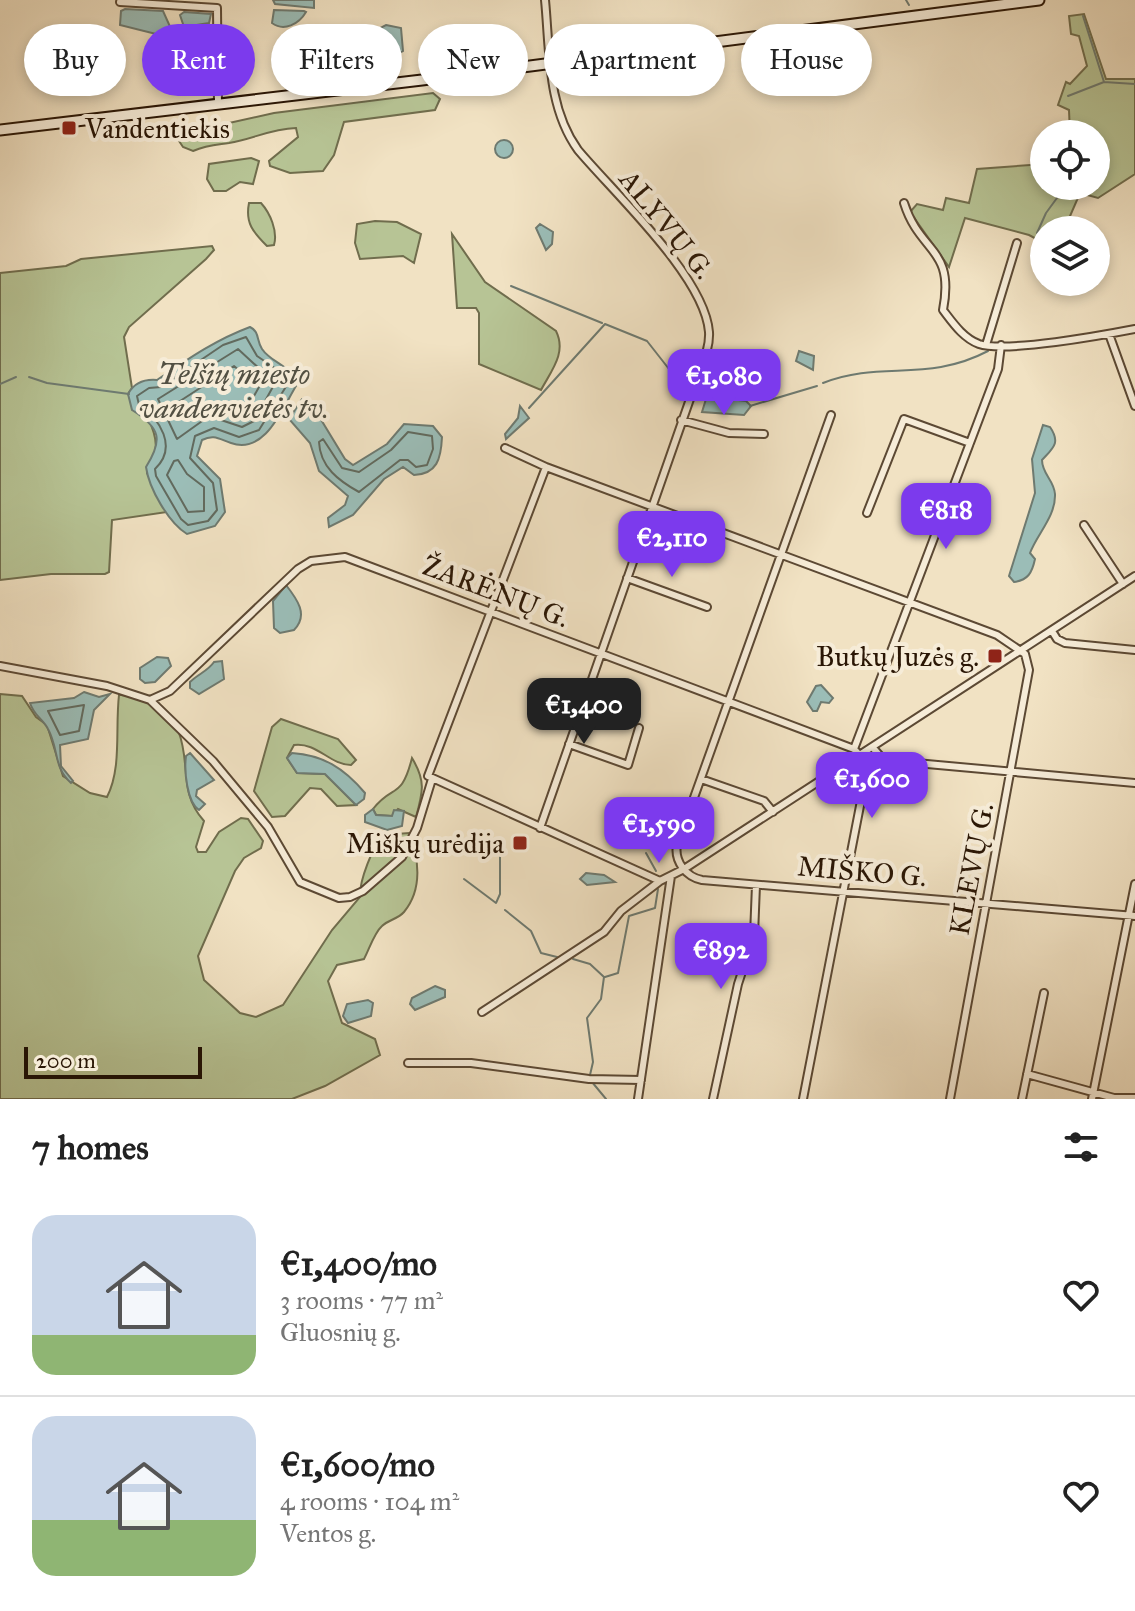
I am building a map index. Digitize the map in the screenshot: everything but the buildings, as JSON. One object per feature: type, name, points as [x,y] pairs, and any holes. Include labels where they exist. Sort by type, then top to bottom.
[{"type":"main road","points":[[725,41],[1039,0]]},
{"type":"main road","points":[[0,130],[544,65]]},
{"type":"street","name":"ALYVŲ G.","points":[[545,0],[547,24]]},
{"type":"street","points":[[120,2],[217,8],[218,105]]},
{"type":"street","name":"ALYVŲ G.","points":[[540,828],[709,341],[704,309],[684,275],[573,142],[557,107],[555,96]]},
{"type":"street","points":[[904,203],[909,217],[946,269],[948,282],[943,310],[961,333],[986,345],[1001,345],[1135,329]]},
{"type":"street","points":[[986,345],[1017,243]]},
{"type":"street","points":[[1109,334],[1135,406]]},
{"type":"street","points":[[854,749],[998,369],[1001,345]]},
{"type":"street","points":[[684,869],[676,851],[831,415]]},
{"type":"street","points":[[867,513],[904,419],[970,443]]},
{"type":"street","points":[[681,420],[718,432],[764,434]]},
{"type":"street","points":[[505,448],[546,467],[997,635],[1021,650]]},
{"type":"street","points":[[0,666],[107,686],[150,700],[213,761],[259,816],[300,882],[339,898],[350,897],[363,891],[402,857],[417,828],[430,777],[546,467]]},
{"type":"street","points":[[1084,525],[1123,584]]},
{"type":"street","name":"ŽARĖNŲ G.","points":[[150,700],[170,691],[268,594],[311,561],[329,557],[356,560],[854,749],[862,757]]},
{"type":"street","points":[[482,1012],[604,932],[621,911],[660,881],[862,757],[1135,576]]},
{"type":"street","points":[[627,578],[707,607]]},
{"type":"street","points":[[1052,631],[1057,639],[1065,643],[1135,650]]},
{"type":"street","name":"KLEVŲ G.","points":[[950,1099],[1029,670],[1028,658],[1021,650]]},
{"type":"street","points":[[569,744],[628,765],[639,728]]},
{"type":"street","points":[[874,749],[885,759],[1135,783]]},
{"type":"street","points":[[803,1099],[866,775],[867,764],[862,757]]},
{"type":"street","points":[[430,777],[660,881]]},
{"type":"street","points":[[701,779],[764,801],[773,812]]},
{"type":"street","name":"MIŠKO G.","points":[[684,869],[694,879],[1132,916]]},
{"type":"street","points":[[638,1099],[671,876]]},
{"type":"street","points":[[1092,1096],[1132,916],[1135,884]]},
{"type":"street","points":[[713,1099],[738,984],[754,935],[756,885]]},
{"type":"street","points":[[1022,1099],[1044,993]]},
{"type":"street","points":[[408,1063],[471,1063],[589,1079],[641,1080]]},
{"type":"street","points":[[1027,1074],[1092,1096],[1135,1098]]},
{"type":"green space","points":[[1084,14],[1106,79],[1135,79],[1135,174],[1110,190],[1110,120],[1069,120],[1069,110],[1058,105],[1066,82],[1070,84],[1087,66],[1079,36],[1071,34],[1069,16]]},
{"type":"green space","points":[[418,95],[440,99],[435,110],[344,122],[334,155],[323,171],[290,173],[270,166],[269,161],[298,137],[296,128],[193,151],[183,147],[175,135],[274,113]]},
{"type":"green space","points":[[251,158],[259,161],[253,184],[240,182],[226,191],[214,191],[207,179],[209,164]]},
{"type":"green space","points":[[1030,165],[1030,200],[1077,200],[1070,216],[1030,216],[1030,236],[965,218],[949,267],[910,212],[917,204],[943,210],[946,198],[969,203],[977,169]]},
{"type":"green space","points":[[249,203],[261,203],[267,212],[274,228],[274,245],[267,246],[251,227]]},
{"type":"green space","points":[[397,222],[421,234],[414,263],[403,256],[360,259],[355,243],[357,224]]},
{"type":"green space","points":[[452,234],[485,282],[556,331],[559,354],[541,390],[479,364],[479,313],[476,308],[457,308]]},
{"type":"green space","points":[[212,246],[214,250],[206,259],[129,327],[124,337],[132,388],[128,394],[142,416],[148,418],[154,433],[155,452],[147,473],[167,512],[112,520],[109,572],[105,574],[51,574],[0,580],[0,273],[66,266],[81,259]]},
{"type":"green space","points":[[0,694],[22,696],[36,717],[47,725],[63,776],[90,793],[107,797],[115,774],[119,695],[145,702],[162,712],[179,733],[191,800],[204,821],[196,847],[198,852],[206,852],[219,832],[241,818],[248,819],[263,841],[261,848],[244,858],[235,871],[198,956],[204,980],[240,1013],[256,1017],[283,1005],[332,930],[360,897],[364,873],[379,840],[383,835],[409,833],[417,873],[410,903],[402,914],[379,929],[364,959],[337,965],[328,981],[342,1023],[375,1039],[380,1055],[325,1086],[292,1099],[0,1099]]},
{"type":"green space","points":[[281,719],[338,739],[356,760],[351,765],[302,745],[294,745],[287,758],[297,773],[325,774],[356,805],[337,806],[321,789],[310,788],[285,816],[272,817],[254,791],[272,727]]},
{"type":"green space","points":[[412,758],[420,773],[422,787],[416,817],[398,809],[392,816],[376,815],[373,809],[400,786]]},
{"type":"water","points":[[273,0],[314,0],[314,8],[275,4]]},
{"type":"water","points":[[274,10],[306,12],[293,24],[272,23]]},
{"type":"water","points":[[121,11],[163,11],[169,24],[142,24],[142,30],[126,26],[120,24]]},
{"type":"water","points":[[184,12],[211,14],[209,23],[203,24],[183,24],[180,15]]},
{"type":"water","points":[[500,140],[508,140],[513,149],[511,156],[500,158],[495,153],[495,145]]},
{"type":"water","points":[[540,224],[553,232],[552,244],[546,250],[536,228]]},
{"type":"water","name":"Telšių miesto vandenvietės tv.","points":[[250,327],[255,331],[262,349],[291,373],[296,386],[271,428],[254,442],[243,445],[213,437],[202,440],[197,456],[220,479],[225,512],[215,526],[187,534],[167,514],[151,485],[146,467],[155,449],[156,435],[149,423],[132,410],[128,394],[137,384],[157,380],[213,344]]},
{"type":"water","points":[[799,351],[814,356],[813,370],[796,361]]},
{"type":"water","points":[[302,399],[309,400],[345,459],[353,465],[387,444],[404,424],[433,426],[442,437],[439,458],[433,468],[422,474],[414,475],[403,467],[384,479],[353,515],[329,527],[328,518],[345,505],[348,496],[319,471],[310,443],[289,419]]},
{"type":"water","points":[[706,399],[746,401],[751,406],[744,415],[702,412]]},
{"type":"water","points":[[520,406],[529,418],[506,439],[505,434],[518,418]]},
{"type":"water","points":[[1043,425],[1050,427],[1055,437],[1052,449],[1042,460],[1054,489],[1054,502],[1030,553],[1035,559],[1031,572],[1023,580],[1014,582],[1009,576],[1035,493],[1032,459]]},
{"type":"water","points":[[286,585],[297,601],[301,619],[294,630],[280,633],[274,628],[273,601]]},
{"type":"water","points":[[157,657],[168,658],[171,666],[155,682],[145,683],[140,679],[140,668]]},
{"type":"water","points":[[222,661],[224,679],[199,694],[190,688],[193,679],[214,662]]},
{"type":"water","points":[[821,685],[833,698],[829,703],[821,702],[817,711],[813,711],[807,702],[816,686]]},
{"type":"water","points":[[84,692],[99,697],[110,694],[94,710],[88,739],[60,745],[61,766],[73,781],[71,783],[61,771],[48,729],[30,703],[74,698]]},
{"type":"water","points":[[190,753],[214,780],[197,790],[196,796],[205,804],[199,810],[187,786],[186,756]]},
{"type":"water","points":[[292,753],[332,764],[357,784],[365,793],[364,799],[356,805],[325,774],[297,773],[287,758]]},
{"type":"water","points":[[373,809],[376,815],[392,816],[394,810],[404,811],[402,826],[387,830],[365,822],[365,815]]},
{"type":"water","points":[[586,873],[604,875],[615,882],[587,885],[580,879]]},
{"type":"water","points":[[435,986],[445,990],[445,997],[415,1010],[410,1004],[412,998]]},
{"type":"water","points":[[368,1000],[373,1003],[371,1016],[348,1023],[343,1016],[347,1004]]},
{"type":"waterway","points":[[906,0],[909,5]]},
{"type":"waterway","points":[[1083,16],[1104,82]]},
{"type":"waterway","points":[[1068,96],[1104,82],[1135,84]]},
{"type":"waterway","points":[[1045,216],[1056,200]]},
{"type":"waterway","points":[[511,286],[602,323]]},
{"type":"waterway","points":[[529,408],[605,324],[647,341],[687,392]]},
{"type":"waterway","points":[[823,383],[865,373],[945,366],[988,351]]},
{"type":"waterway","points":[[0,384],[16,377]]},
{"type":"waterway","points":[[29,377],[47,383],[129,394]]},
{"type":"waterway","points":[[750,406],[817,386]]},
{"type":"waterway","points":[[464,879],[496,903],[500,894],[500,853]]},
{"type":"waterway","points":[[646,853],[656,871]]},
{"type":"waterway","points":[[605,977],[618,973],[629,916],[655,908],[658,889]]},
{"type":"waterway","points":[[505,910],[531,931],[541,953],[557,957]]},
{"type":"waterway","points":[[573,959],[590,964],[604,977],[601,999],[587,1018],[593,1062],[590,1075]]},
{"type":"waterway","points":[[592,1082],[606,1099]]},
{"type":"place","name":"Vandentiekis","points":[[69,128]]},
{"type":"place","name":"Butkų Juzės g.","points":[[995,656]]},
{"type":"place","name":"Miškų urėdija","points":[[520,843]]}]
